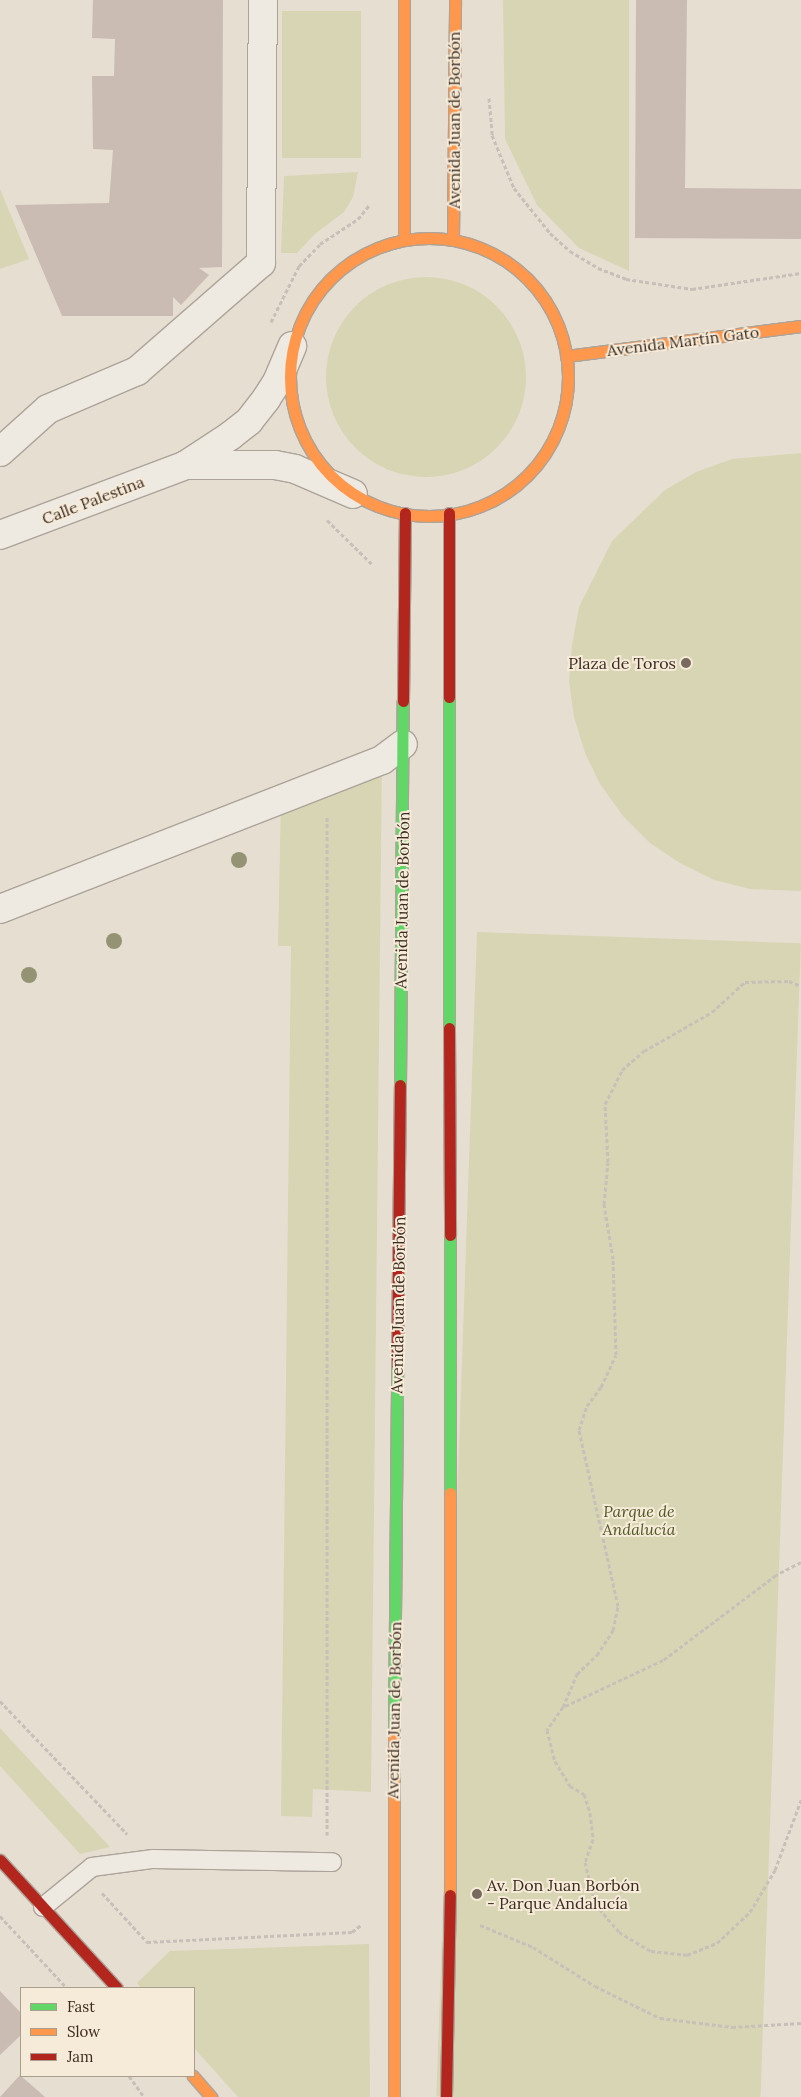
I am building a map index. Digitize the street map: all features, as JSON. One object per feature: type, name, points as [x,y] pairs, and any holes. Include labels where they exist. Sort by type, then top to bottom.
[{"type":"street","points":[[0,452],[48,409],[137,371],[261,263],[263,0]]},
{"type":"street","points":[[404,0],[404,239]]},
{"type":"street","name":"Avenida Juan de Borbón","points":[[453,240],[454,0]]},
{"type":"street","points":[[404,239],[453,240],[494,254],[530,280],[554,317],[566,356],[568,380],[563,413],[552,443],[530,473],[500,497],[465,511],[428,516],[405,513],[353,494],[320,464],[298,426],[289,387],[292,346],[306,308],[332,275],[365,252],[404,239]]},
{"type":"street","name":"Avenida Martín Gato","points":[[566,356],[801,326]]},
{"type":"street","name":"Calle Palestina","points":[[2,528],[186,465],[249,421],[277,382],[292,346]]},
{"type":"street","name":"Calle Palestina","points":[[186,465],[282,466],[295,469],[353,494]]},
{"type":"street","name":"Avenida Juan de Borbón","points":[[394,2097],[405,513]]},
{"type":"street","points":[[446,2097],[448,1922],[448,513]]},
{"type":"street","points":[[0,909],[382,760],[404,744]]},
{"type":"street","points":[[0,1860],[116,1987]]},
{"type":"street","points":[[194,2077],[211,2097]]},
{"type":"lane","points":[[43,1907],[92,1867],[153,1859],[332,1862]]},
{"type":"path","points":[[489,92],[492,135],[514,188],[550,233],[570,251],[598,268],[626,279],[692,289],[801,273]]},
{"type":"path","points":[[327,782],[326,1839],[335,1840]]},
{"type":"path","points":[[801,986],[789,981],[745,982],[712,1012],[637,1057],[622,1070],[605,1104],[608,1162],[604,1204],[613,1259],[616,1355],[601,1387],[587,1406],[579,1430],[596,1495],[597,1520],[618,1606],[613,1630],[596,1655],[577,1674],[564,1707],[547,1730],[555,1761],[570,1786],[584,1794],[590,1813],[593,1839],[585,1862],[595,1904],[619,1932],[651,1951],[687,1954],[717,1943],[750,1912],[775,1870],[801,1800]]},
{"type":"path","points":[[564,1707],[663,1660],[776,1575],[801,1562]]},
{"type":"path","points":[[0,1701],[127,1834],[137,1834]]},
{"type":"path","points":[[84,1874],[146,1942],[352,1932],[369,1919],[394,1920]]},
{"type":"path","points":[[0,1916],[65,1987]]},
{"type":"path","points":[[448,1922],[482,1925],[533,1947],[595,1986],[660,2018],[732,2027],[801,2023]]},
{"type":"path","points":[[130,2077],[144,2097]]},
{"type":"green space","points":[[503,0],[629,0],[629,271],[579,248],[537,205],[505,139]]},
{"type":"green space","points":[[282,11],[361,11],[361,158],[282,158]]},
{"type":"green space","points":[[358,172],[353,197],[344,212],[315,234],[297,253],[281,253],[284,176]]},
{"type":"green space","points":[[0,189],[29,259],[0,269]]},
{"type":"green space","points":[[416,277],[436,277],[455,281],[473,288],[490,299],[504,313],[519,339],[526,367],[522,406],[515,424],[504,441],[490,455],[473,466],[455,473],[436,477],[416,477],[397,473],[379,466],[362,455],[348,441],[337,424],[330,406],[326,387],[326,367],[330,348],[337,330],[348,313],[362,299],[379,288],[397,281]]},
{"type":"green space","name":"Plaza de Toros","points":[[801,453],[801,891],[750,889],[714,880],[680,863],[650,843],[623,816],[600,784],[585,753],[574,717],[569,681],[572,645],[579,607],[612,541],[665,490],[696,472],[732,459]]},
{"type":"green space","points":[[382,760],[371,1792],[313,1789],[312,1817],[281,1816],[291,946],[278,946],[281,800]]},
{"type":"green space","name":"Parque de Andalucía","points":[[477,932],[801,943],[761,2097],[436,2096]]},
{"type":"green space","points":[[0,1728],[110,1847],[80,1854],[0,1766]]},
{"type":"green space","points":[[369,1944],[370,2097],[238,2097],[195,2049],[195,1987],[140,1987],[137,1983],[170,1951]]},
{"type":"building","points":[[93,0],[223,0],[222,267],[199,268],[209,275],[181,305],[173,297],[173,316],[62,316],[15,205],[109,203],[113,150],[93,149],[92,76],[114,76],[115,39],[92,38]]},
{"type":"building","points":[[636,0],[687,0],[685,188],[801,189],[801,239],[635,238]]},
{"type":"building","points":[[0,1991],[20,2012],[20,2036],[0,2055]]},
{"type":"building","points":[[20,2075],[45,2097],[0,2097]]},
{"type":"traffic: fast","points":[[449,697],[449,1028]]},
{"type":"traffic: fast","points":[[400,1085],[403,701]]},
{"type":"traffic: fast","points":[[450,1235],[450,1493]]},
{"type":"traffic: fast","points":[[394,1732],[397,1364]]},
{"type":"traffic: slow","points":[[404,0],[404,239]]},
{"type":"traffic: slow","points":[[453,239],[455,0]]},
{"type":"traffic: slow","points":[[429,238],[456,241],[482,249],[506,262],[527,279],[544,300],[557,324],[565,350],[568,377],[565,404],[557,430],[544,454],[527,475],[506,492],[482,505],[456,513],[429,516],[402,513],[376,505],[352,492],[331,475],[314,454],[301,430],[293,404],[290,377],[293,350],[301,324],[314,300],[331,279],[352,262],[376,249],[402,241],[429,238]]},
{"type":"traffic: slow","points":[[566,356],[801,326]]},
{"type":"traffic: slow","points":[[450,1493],[450,1895]]},
{"type":"traffic: slow","points":[[394,1732],[394,2097]]},
{"type":"traffic: slow","points":[[194,2077],[211,2097]]},
{"type":"traffic: jam","points":[[403,701],[405,513]]},
{"type":"traffic: jam","points":[[449,513],[449,697]]},
{"type":"traffic: jam","points":[[449,1028],[450,1235]]},
{"type":"traffic: jam","points":[[397,1364],[400,1085]]},
{"type":"traffic: jam","points":[[0,1860],[116,1987]]},
{"type":"traffic: jam","points":[[446,2097],[450,1895]]},
{"type":"place","name":"Plaza de Toros","points":[[686,663]]},
{"type":"place","name":"Av. Don Juan Borbón - Parque Andalucía","points":[[477,1894]]}]
